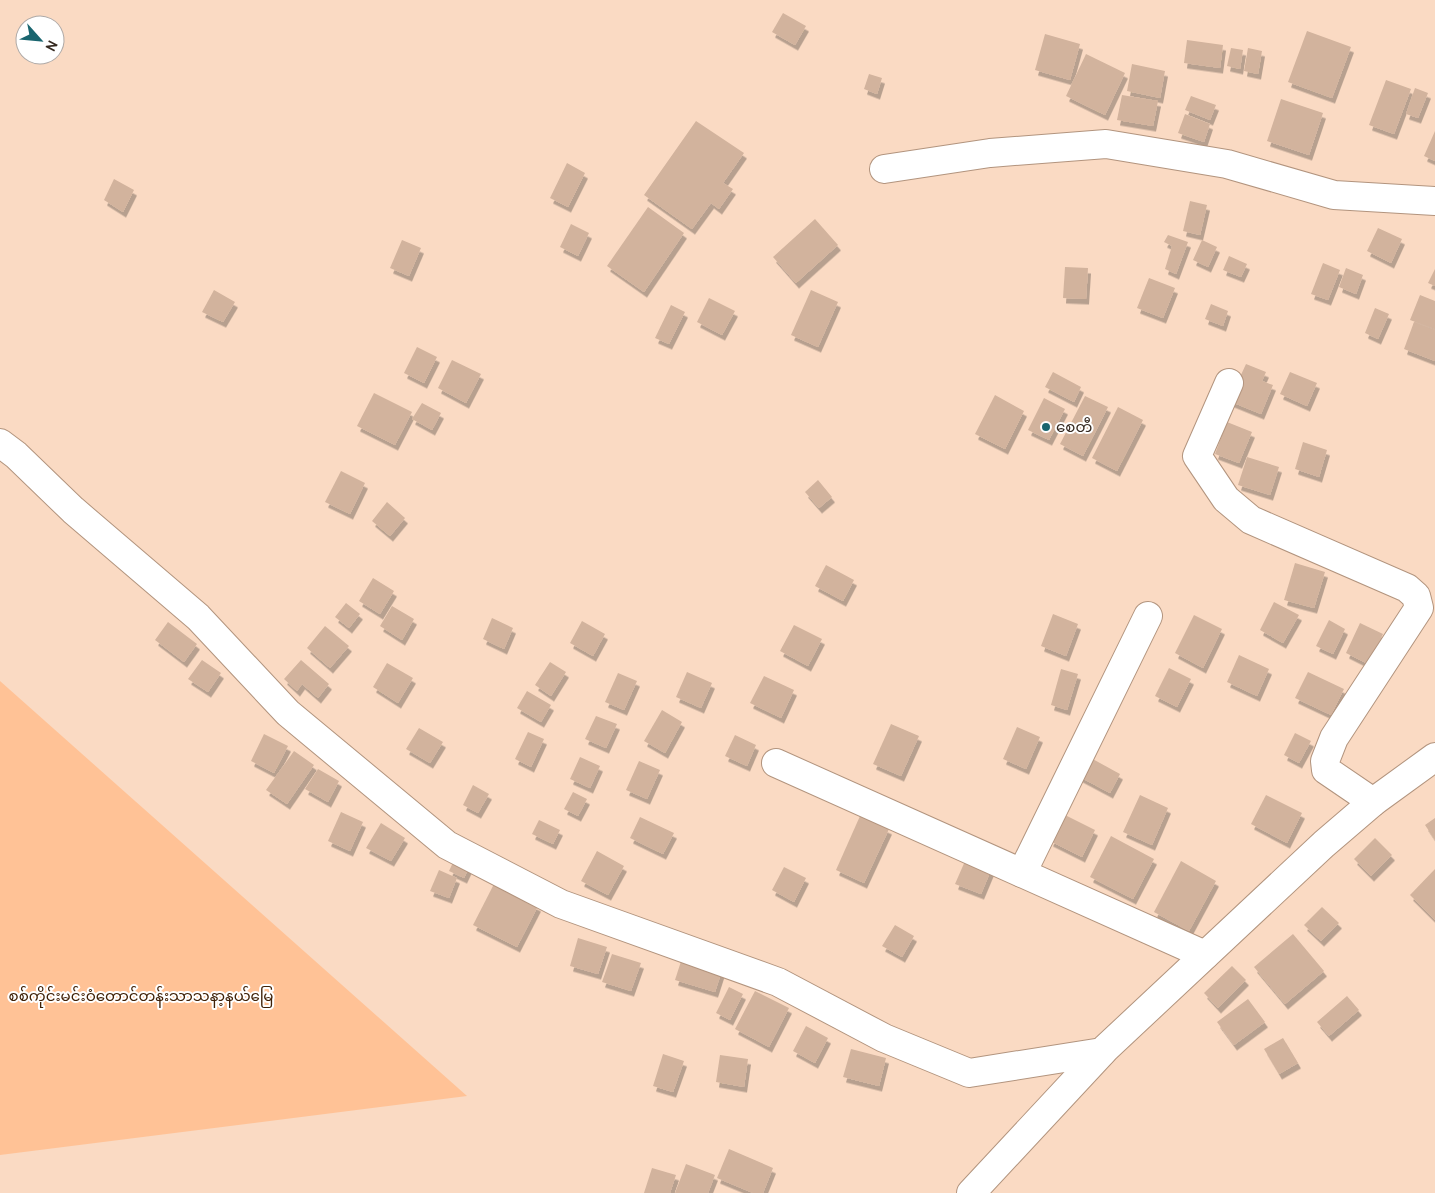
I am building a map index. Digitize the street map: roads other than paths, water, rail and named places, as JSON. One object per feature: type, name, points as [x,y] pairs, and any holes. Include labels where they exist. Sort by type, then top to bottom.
[{"type":"street","points":[[884,169],[990,153],[1106,144],[1227,164],[1334,195],[1435,201]]},
{"type":"street","points":[[1229,383],[1198,456],[1226,499],[1251,520],[1407,588],[1416,596],[1419,608],[1334,738],[1325,761],[1326,770],[1373,802]]},
{"type":"street","points":[[0,443],[16,455],[74,510],[198,616],[288,712],[447,845],[561,904],[778,982],[884,1038],[968,1072],[1102,1052]]},
{"type":"street","points":[[1022,873],[1148,616]]},
{"type":"street","points":[[970,1193],[1102,1052],[1324,844],[1373,802],[1435,757]]},
{"type":"street","points":[[776,763],[1206,955]]},
{"type":"place","name":"စေတီ","points":[[1046,427]]},
{"type":"park label","name":"စစ်ကိုင်းမင်းဝံတောင်တန်းသာသနာ့နယ်မြေ","points":[[141,996]]}]
